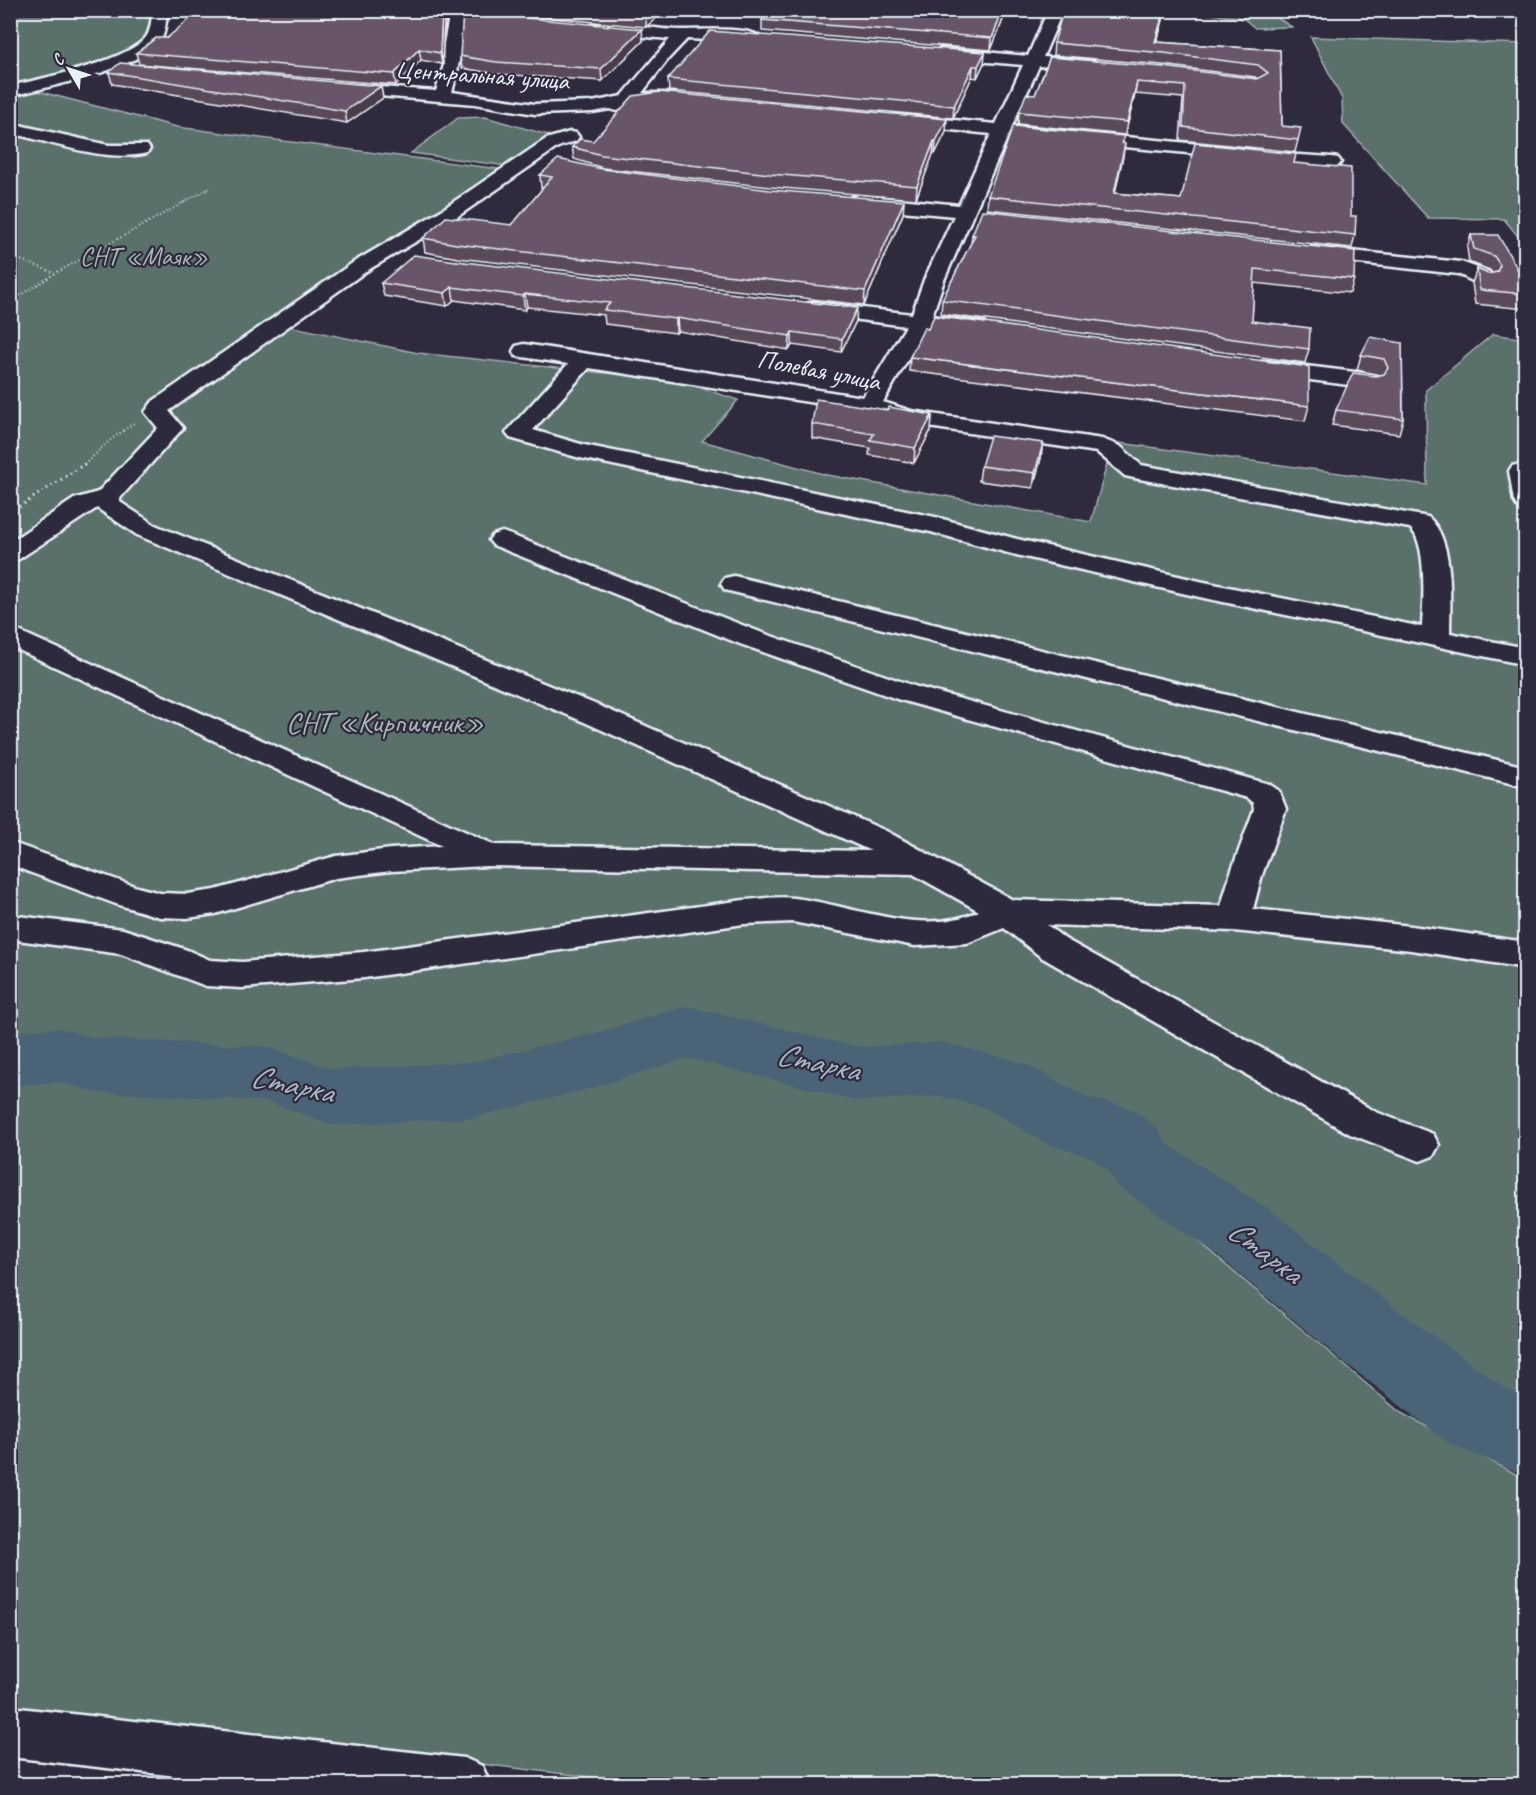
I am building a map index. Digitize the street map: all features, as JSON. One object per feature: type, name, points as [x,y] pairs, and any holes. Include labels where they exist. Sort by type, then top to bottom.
[{"type":"street","points":[[10,91],[92,70],[147,44],[155,36],[160,10]]},
{"type":"street","points":[[870,405],[920,320],[934,280],[1056,10]]},
{"type":"street","points":[[385,12],[518,21]]},
{"type":"street","points":[[442,97],[452,65],[451,49],[455,22],[451,15]]},
{"type":"street","points":[[712,34],[710,23],[715,17]]},
{"type":"street","points":[[586,27],[683,35],[712,34],[772,38]]},
{"type":"street","points":[[10,554],[83,504],[107,497],[171,428],[156,412],[170,399],[552,143],[573,140],[628,100],[663,55],[683,35]]},
{"type":"street","points":[[929,51],[1108,68]]},
{"type":"street","name":"Центральная улица","points":[[315,87],[475,99],[535,109],[592,106],[660,97],[695,100]]},
{"type":"street","points":[[535,109],[572,121],[578,128],[573,140]]},
{"type":"street","points":[[884,118],[1240,153],[1267,158],[1332,162]]},
{"type":"street","points":[[10,128],[108,150],[141,148]]},
{"type":"street","points":[[839,199],[987,216]]},
{"type":"street","points":[[1296,251],[1461,268],[1476,272],[1482,276],[1483,280]]},
{"type":"street","points":[[386,254],[413,259]]},
{"type":"street","name":"Полевая улица","points":[[790,305],[999,331]]},
{"type":"street","name":"Полевая улица","points":[[524,351],[870,405],[908,417],[1102,446],[1113,449],[1126,466],[1134,471],[1421,524],[1429,536],[1437,573],[1437,637]]},
{"type":"street","points":[[584,360],[518,433],[580,452],[935,525],[1012,546],[1203,590],[1526,657]]},
{"type":"street","points":[[1247,365],[1371,381]]},
{"type":"street","points":[[1521,471],[1526,501]]},
{"type":"street","points":[[107,497],[108,505],[146,530],[592,714],[875,839],[1007,912],[1053,948],[1363,1123],[1420,1144]]},
{"type":"street","points":[[502,540],[750,638],[907,693],[1257,791],[1268,798],[1270,809],[1246,875],[1234,919]]},
{"type":"street","points":[[734,584],[1526,777]]},
{"type":"street","points":[[10,635],[491,856]]},
{"type":"street","points":[[10,853],[139,899],[160,905],[188,906],[215,902],[336,867],[391,860],[491,856],[919,863]]},
{"type":"street","points":[[10,927],[123,942],[175,959],[206,973],[242,975],[364,964],[744,912],[793,910],[915,934],[967,932],[1007,912],[1234,919],[1411,938],[1526,955]]},
{"type":"street","points":[[10,1732],[464,1785]]},
{"type":"path","points":[[10,302],[56,273],[210,188]]},
{"type":"path","points":[[10,256],[56,273]]},
{"type":"path","points":[[10,513],[84,465],[109,441],[156,412]]},
{"type":"green space","name":"СНТ «Кирпичник»","points":[[11,11],[174,11],[157,42],[37,91],[177,127],[514,171],[279,324],[418,353],[679,381],[738,400],[702,441],[827,475],[1091,522],[1113,442],[1427,485],[1426,390],[1493,334],[1525,339],[1525,1437],[1477,1416],[1367,1333],[1244,1233],[1141,1164],[1132,1149],[1110,1131],[1074,1125],[1006,1086],[941,1069],[858,1074],[687,1032],[592,1061],[471,1090],[332,1097],[269,1074],[94,1065],[59,1055],[11,1059]]},
{"type":"green space","points":[[1152,11],[1258,11],[1273,15],[1292,27],[1255,28],[1244,19],[1211,14]]},
{"type":"green space","points":[[1311,37],[1525,44],[1525,245],[1504,219],[1428,218],[1343,124],[1342,99]]},
{"type":"green space","points":[[485,117],[548,135],[507,166],[411,153],[458,118]]},
{"type":"green space","points":[[687,1038],[854,1081],[941,1075],[1000,1091],[1065,1129],[1401,1413],[1525,1479],[1525,1784],[653,1784],[11,1710],[11,1065],[53,1062],[92,1072],[266,1080],[326,1104],[475,1096]]},
{"type":"building","points":[[200,10],[442,10],[440,53],[419,49],[394,74],[136,53],[156,38],[167,38]]},
{"type":"building","points":[[768,10],[1003,10],[992,38],[762,20]]},
{"type":"building","points":[[1063,10],[1164,10],[1155,42],[1280,50],[1282,126],[1301,128],[1298,140],[1183,127],[1185,86],[1137,82],[1127,122],[1019,112],[1026,94],[1035,95],[1050,57],[1164,67],[1257,79],[1268,73],[1258,65],[1164,53],[1054,43]]},
{"type":"building","points":[[463,12],[642,29],[601,69],[496,62],[460,56]]},
{"type":"building","points":[[710,31],[985,52],[978,66],[973,66],[954,106],[668,79]]},
{"type":"building","points":[[120,63],[381,86],[345,111],[109,72]]},
{"type":"building","points":[[659,92],[947,119],[934,141],[917,186],[770,174],[602,155],[572,147],[580,139],[593,141],[633,96]]},
{"type":"building","points":[[1013,126],[1124,136],[1122,143],[1125,144],[1114,193],[1181,199],[1195,143],[1296,154],[1294,163],[1351,168],[1351,216],[1356,216],[1355,235],[988,196]]},
{"type":"building","points":[[558,159],[602,169],[770,190],[904,201],[865,291],[456,244],[423,238],[446,217],[512,225],[552,177],[540,175]]},
{"type":"building","points":[[982,210],[1355,251],[1354,279],[1255,269],[1252,321],[1310,328],[1309,349],[942,300],[975,235],[972,235]]},
{"type":"building","points":[[1471,235],[1498,235],[1526,284],[1526,294],[1480,290],[1477,269],[1488,274],[1497,272],[1500,265],[1494,256],[1474,249]]},
{"type":"building","points":[[414,255],[857,308],[842,339],[792,332],[790,336],[677,318],[604,310],[610,303],[525,294],[523,296],[452,287],[445,293],[381,283]]},
{"type":"building","points":[[934,316],[1309,367],[1309,406],[910,357],[924,328],[928,329]]},
{"type":"building","points":[[1370,337],[1402,343],[1403,419],[1336,410],[1353,373],[1376,376],[1384,374],[1388,368],[1384,359],[1361,355]]},
{"type":"building","points":[[816,399],[887,410],[889,407],[932,415],[915,448],[870,440],[874,434],[812,424]]},
{"type":"building","points":[[990,436],[1043,443],[1035,473],[981,466]]},
{"type":"waterway","name":"Старка","points":[[10,1059],[59,1055],[94,1065],[269,1074],[332,1097],[471,1090],[592,1061],[687,1032],[858,1074],[941,1069],[1006,1086],[1074,1125],[1109,1131],[1132,1149],[1141,1164],[1244,1233],[1367,1333],[1477,1416],[1526,1437]]},
{"type":"park label","name":"СНТ «Маяк»","points":[[144,256]]}]
